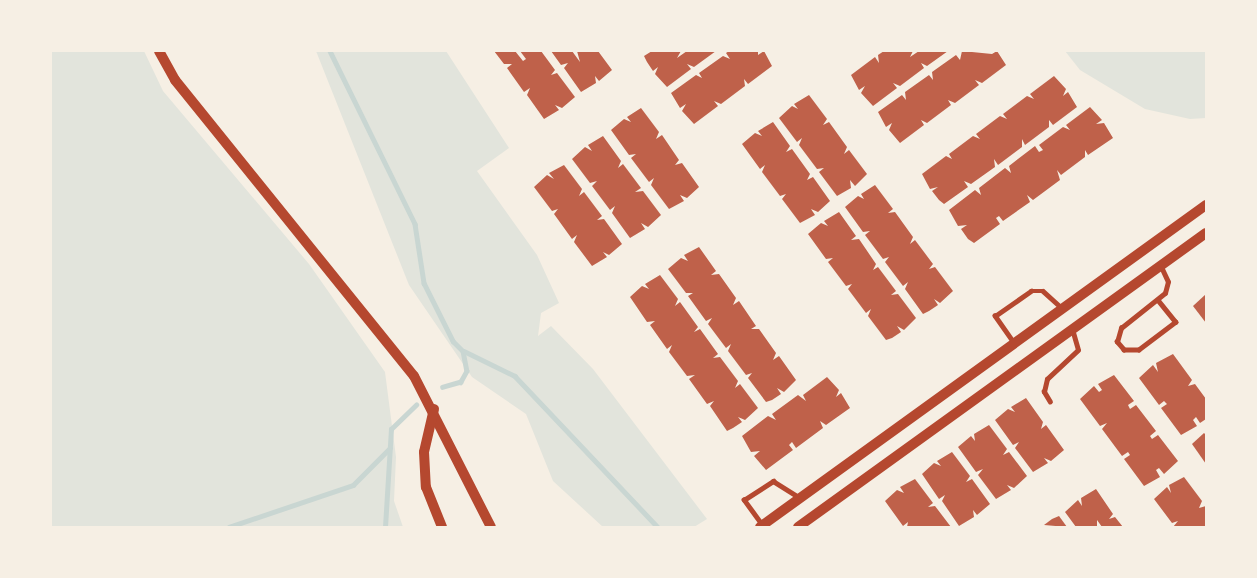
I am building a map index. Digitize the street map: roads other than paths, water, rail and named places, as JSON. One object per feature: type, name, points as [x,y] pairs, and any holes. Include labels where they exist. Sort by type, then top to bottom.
[{"type":"street","points":[[159,51],[175,79],[414,376],[434,409],[491,527]]},
{"type":"street","points":[[761,526],[1206,205]]},
{"type":"street","points":[[798,527],[1206,233]]},
{"type":"street","points":[[434,409],[424,452],[426,487],[442,527]]},
{"type":"lane","points":[[1158,300],[1176,322],[1134,352],[1119,346],[1121,328],[1158,300],[1168,282],[1161,266]]},
{"type":"lane","points":[[1014,343],[995,316],[1035,289],[1063,308]]},
{"type":"lane","points":[[1050,402],[1044,392],[1047,379],[1078,350],[1072,328]]},
{"type":"lane","points":[[761,526],[744,500],[773,481],[800,498]]},
{"type":"waterway","points":[[330,51],[415,224],[424,283],[453,341],[463,351],[467,371],[461,382],[443,387]]},
{"type":"waterway","points":[[464,351],[515,376],[658,527]]},
{"type":"waterway","points":[[385,527],[391,429],[416,405]]},
{"type":"waterway","points":[[229,527],[353,485],[390,448]]}]
